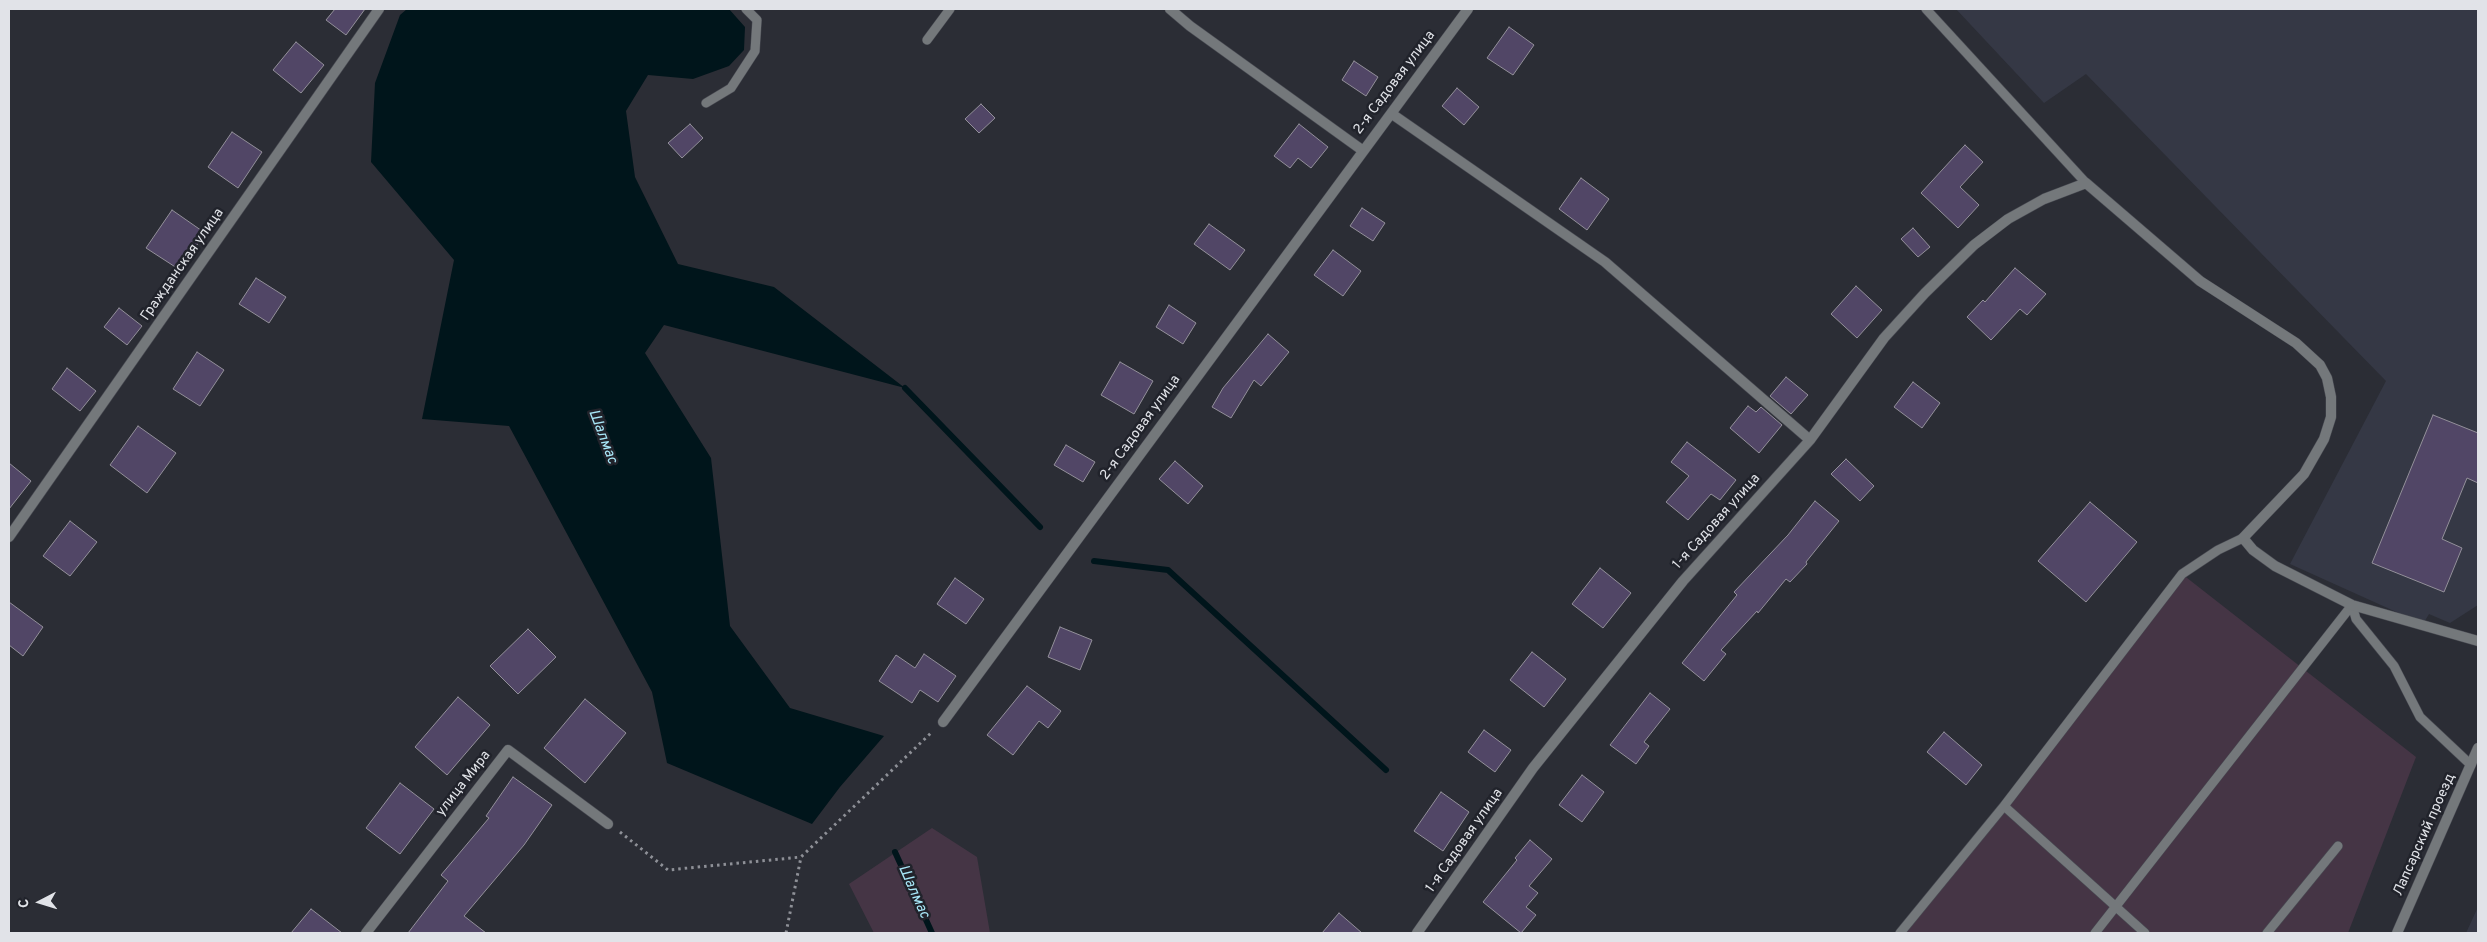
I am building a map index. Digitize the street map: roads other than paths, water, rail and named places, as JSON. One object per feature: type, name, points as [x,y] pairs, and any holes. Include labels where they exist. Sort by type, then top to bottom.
[{"type":"street","name":"Гражданская улица","points":[[9,537],[379,9]]},
{"type":"street","name":"2-я Садовая улица","points":[[1170,9],[1190,26],[1362,150]]},
{"type":"street","name":"2-я Садовая улица","points":[[942,722],[1362,150],[1392,114],[1468,9]]},
{"type":"street","points":[[1392,114],[1605,262],[1810,440]]},
{"type":"street","points":[[2086,183],[2200,281],[2296,344],[2320,365],[2327,378],[2331,397],[2331,416],[2324,439],[2304,474],[2243,538],[2253,550],[2275,566],[2352,605],[2478,641]]},
{"type":"street","name":"1-я Садовая улица","points":[[1417,933],[1533,768],[1683,581],[1810,440],[1884,338],[1925,293],[1974,246],[2008,219],[2037,203],[2086,183]]},
{"type":"street","name":"Лапсарский проезд","points":[[2397,933],[2478,748]]},
{"type":"street","name":"улица Мира","points":[[366,933],[508,750],[608,824]]},
{"type":"lane","points":[[706,103],[731,88],[756,51],[757,20],[746,9]]},
{"type":"lane","points":[[926,40],[950,9]]},
{"type":"lane","points":[[1926,9],[2086,183]]},
{"type":"lane","points":[[1900,933],[2004,806],[2182,574],[2218,550],[2243,538]]},
{"type":"lane","points":[[2352,605],[2356,619],[2394,666],[2420,717],[2471,766]]},
{"type":"lane","points":[[2095,933],[2352,605]]},
{"type":"lane","points":[[2004,806],[2145,933]]},
{"type":"lane","points":[[2267,933],[2338,846]]},
{"type":"water","points":[[407,9],[729,9],[745,27],[744,50],[729,66],[693,79],[648,75],[626,111],[635,177],[678,264],[774,287],[905,388],[664,325],[645,353],[711,458],[730,626],[790,708],[884,736],[840,787],[812,824],[667,763],[652,692],[509,426],[422,419],[454,260],[371,162],[375,83],[400,15]]},
{"type":"waterway","points":[[905,388],[1040,527]]},
{"type":"waterway","points":[[1094,561],[1168,570],[1386,770]]},
{"type":"waterway","name":"Шалмас","points":[[895,852],[932,933]]}]
